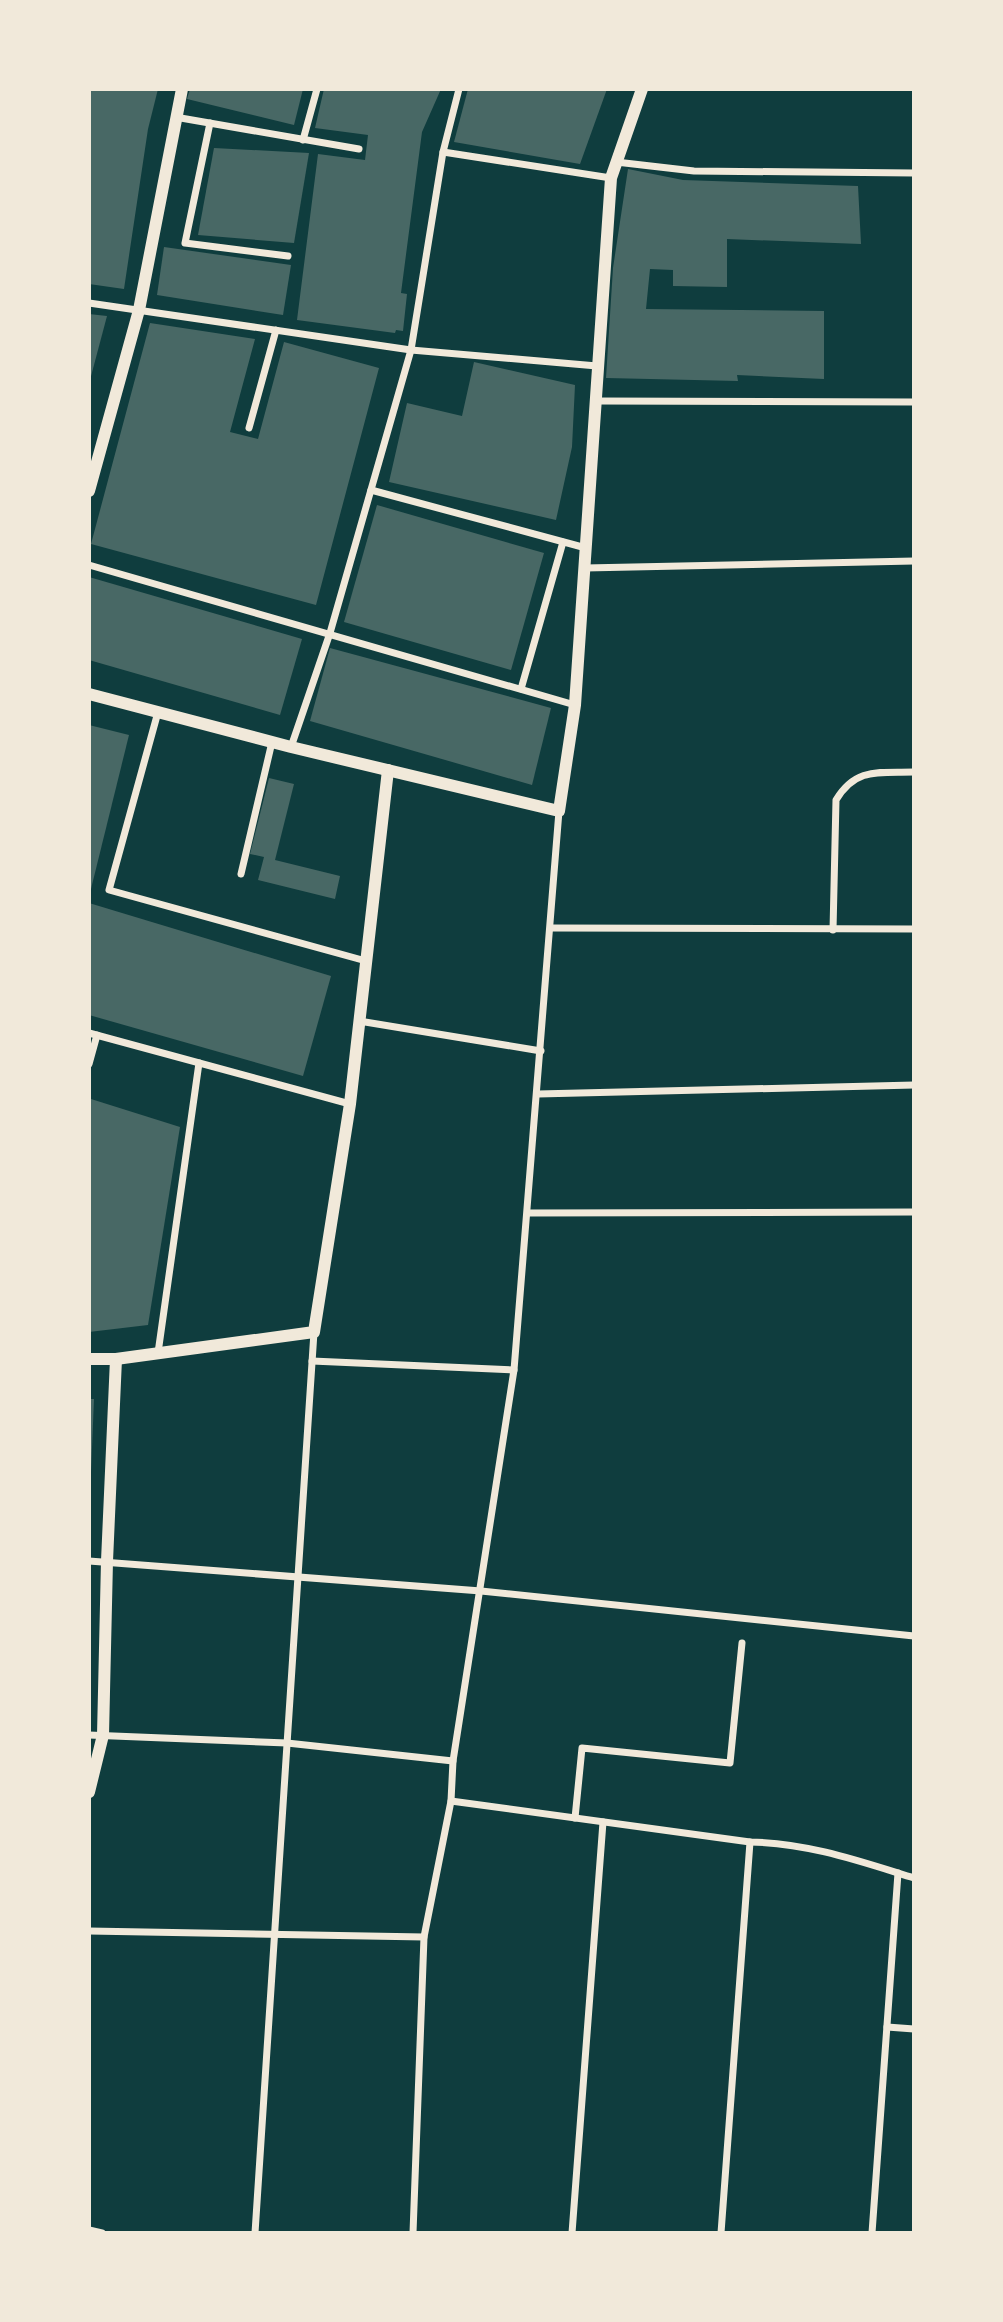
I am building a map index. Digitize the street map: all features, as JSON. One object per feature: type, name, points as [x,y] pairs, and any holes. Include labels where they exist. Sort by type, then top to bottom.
[{"type":"street","points":[[89,491],[139,310],[182,89]]},
{"type":"street","points":[[303,140],[317,89]]},
{"type":"street","points":[[291,747],[330,633],[411,350],[443,152],[460,89]]},
{"type":"street","points":[[413,2233],[424,1937],[451,1801],[453,1761],[514,1370],[529,1213],[559,811],[575,705],[598,401],[597,366],[611,178],[642,89]]},
{"type":"street","points":[[175,117],[359,149]]},
{"type":"street","points":[[210,123],[185,243],[288,256]]},
{"type":"street","points":[[443,152],[611,178]]},
{"type":"street","points":[[617,162],[694,171],[914,173]]},
{"type":"street","points":[[89,303],[411,350],[597,366]]},
{"type":"street","points":[[248,428],[276,330]]},
{"type":"street","points":[[598,401],[914,402]]},
{"type":"street","points":[[371,490],[587,548]]},
{"type":"street","points":[[521,689],[563,542]]},
{"type":"street","points":[[585,568],[914,561]]},
{"type":"street","points":[[89,565],[575,705]]},
{"type":"street","points":[[89,694],[291,747],[559,811]]},
{"type":"street","points":[[158,712],[109,890],[366,961]]},
{"type":"street","points":[[241,874],[272,742]]},
{"type":"street","points":[[255,2233],[314,1332],[350,1104],[388,770]]},
{"type":"street","points":[[833,930],[836,800],[847,782],[868,773],[914,772]]},
{"type":"street","points":[[551,929],[914,929]]},
{"type":"street","points":[[359,1021],[541,1051]]},
{"type":"street","points":[[89,1064],[93,1034],[350,1104]]},
{"type":"street","points":[[158,1353],[200,1063]]},
{"type":"street","points":[[538,1094],[914,1085]]},
{"type":"street","points":[[529,1213],[914,1212]]},
{"type":"street","points":[[89,1359],[116,1359],[314,1332]]},
{"type":"street","points":[[89,1792],[103,1735],[116,1359]]},
{"type":"street","points":[[312,1361],[514,1370]]},
{"type":"street","points":[[89,1561],[481,1591],[914,1636]]},
{"type":"street","points":[[575,1818],[582,1748],[730,1763],[742,1643]]},
{"type":"street","points":[[89,1735],[287,1743],[453,1761]]},
{"type":"street","points":[[451,1801],[750,1842],[780,1842],[827,1850],[914,1878]]},
{"type":"street","points":[[572,2233],[603,1822]]},
{"type":"street","points":[[721,2233],[750,1842]]},
{"type":"street","points":[[872,2233],[898,1873]]},
{"type":"street","points":[[89,1931],[424,1937]]},
{"type":"street","points":[[887,2027],[914,2029]]},
{"type":"street","points":[[89,2230],[102,2233]]},
{"type":"building","points":[[89,89],[158,89],[148,129],[124,289],[89,284]]},
{"type":"building","points":[[190,89],[303,89],[294,125],[187,99]]},
{"type":"building","points":[[324,89],[441,89],[422,132],[401,293],[407,294],[403,331],[396,330],[395,333],[297,320],[318,154],[365,160],[368,135],[315,128]]},
{"type":"building","points":[[468,89],[607,89],[580,164],[454,142]]},
{"type":"building","points":[[214,148],[309,153],[294,243],[198,235]]},
{"type":"building","points":[[628,169],[683,180],[858,186],[861,244],[727,239],[727,287],[673,286],[673,270],[650,269],[646,309],[824,311],[824,379],[737,375],[738,381],[606,378],[613,268]]},
{"type":"building","points":[[164,247],[291,265],[283,315],[157,295]]},
{"type":"building","points":[[89,314],[107,316],[90,380],[89,379]]},
{"type":"building","points":[[150,323],[255,339],[230,432],[258,439],[284,342],[379,368],[316,605],[91,544]]},
{"type":"building","points":[[474,362],[575,385],[572,447],[556,520],[389,482],[407,403],[462,416]]},
{"type":"building","points":[[377,505],[544,553],[511,670],[344,622]]},
{"type":"building","points":[[89,577],[302,639],[280,715],[89,660]]},
{"type":"building","points":[[330,648],[551,708],[532,785],[310,721]]},
{"type":"building","points":[[89,725],[129,735],[90,893],[89,893]]},
{"type":"building","points":[[269,778],[294,784],[275,860],[340,876],[335,899],[258,880],[264,857],[250,854]]},
{"type":"building","points":[[89,903],[331,976],[303,1076],[89,1015]]},
{"type":"building","points":[[91,1099],[180,1127],[148,1325],[89,1332]]},
{"type":"building","points":[[89,1399],[94,1399],[91,1472],[89,1472]]}]
